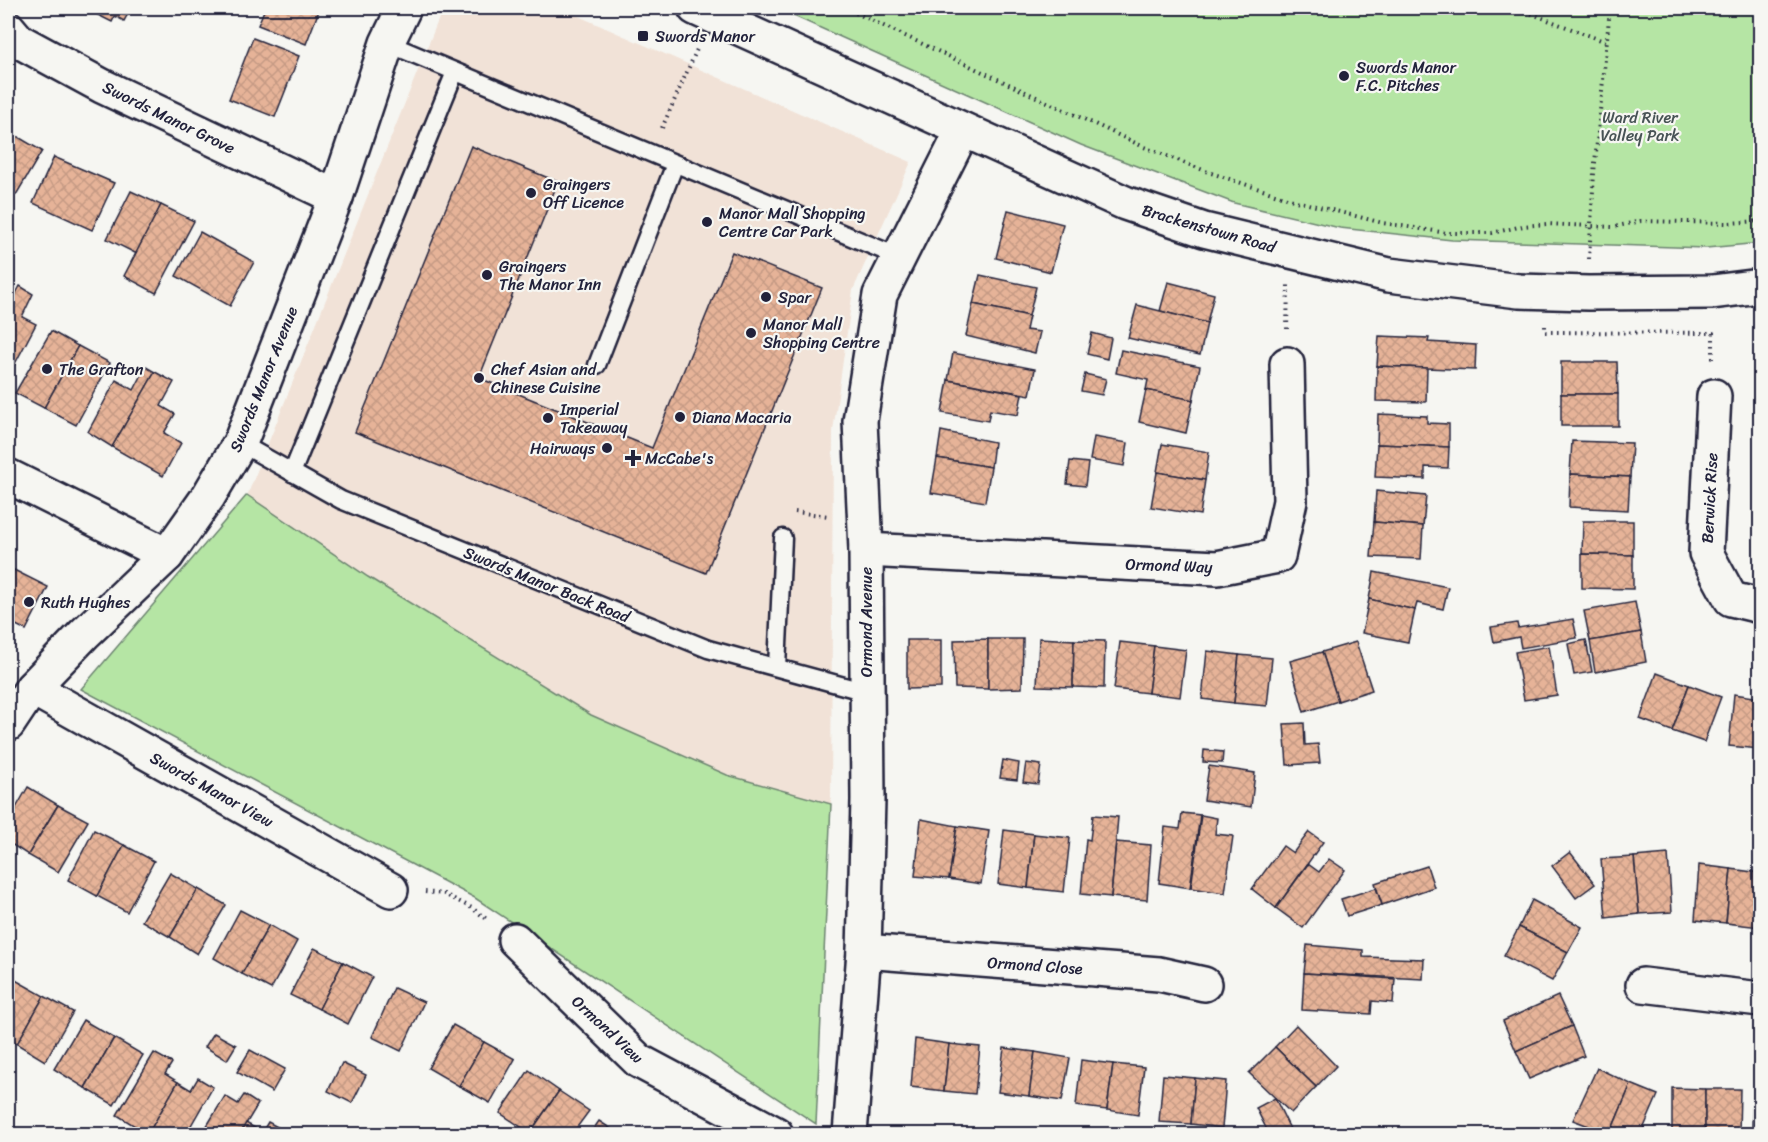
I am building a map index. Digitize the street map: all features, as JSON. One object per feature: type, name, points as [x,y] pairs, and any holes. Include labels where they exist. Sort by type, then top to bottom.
[{"type":"street","name":"Swords Manor Avenue","points":[[8,724],[32,688],[166,555],[208,497],[240,443],[336,197],[387,43],[404,8]]},
{"type":"street","name":"Brackenstown Road","points":[[704,11],[1125,203],[1204,230],[1389,275],[1519,291],[1712,292],[1761,286]]},
{"type":"street","name":"Swords Manor Grove","points":[[8,28],[19,41],[102,86],[336,197]]},
{"type":"street","name":"Ormond Avenue","points":[[850,1134],[864,951],[868,800],[865,535],[860,422],[880,295],[963,130]]},
{"type":"street","name":"Ormond Way","points":[[865,535],[1217,568],[1278,556],[1290,501],[1287,364]]},
{"type":"street","name":"Berwick Rise","points":[[1714,396],[1706,554],[1731,599],[1761,606]]},
{"type":"street","points":[[8,476],[166,555]]},
{"type":"street","name":"Swords Manor View","points":[[32,688],[391,890]]},
{"type":"street","name":"Ormond View","points":[[515,940],[639,1061],[776,1134]]},
{"type":"street","name":"Ormond Close","points":[[864,951],[1159,974],[1204,984]]},
{"type":"street","points":[[1643,985],[1761,999]]},
{"type":"lane","points":[[387,43],[899,257]]},
{"type":"lane","points":[[292,473],[455,72]]},
{"type":"lane","points":[[597,365],[675,164]]},
{"type":"lane","name":"Swords Manor Back Road","points":[[240,443],[341,500],[708,649],[866,692]]},
{"type":"lane","points":[[777,667],[783,538]]},
{"type":"path","points":[[845,8],[1144,147],[1296,201],[1383,223],[1447,233],[1492,233],[1523,225],[1613,227],[1641,221],[1761,222]]},
{"type":"path","points":[[1508,8],[1527,12],[1607,42]]},
{"type":"path","points":[[1588,293],[1590,227],[1610,8]]},
{"type":"path","points":[[651,154],[704,11]]},
{"type":"path","points":[[1287,364],[1288,251]]},
{"type":"path","points":[[783,538],[782,511],[865,535]]},
{"type":"path","points":[[391,890],[444,894],[472,908],[515,940]]},
{"type":"shaded area","name":"Manor Mall Shopping Centre","points":[[443,8],[560,8],[911,162],[853,290],[833,431],[831,804],[727,775],[591,715],[368,577],[247,496]]},
{"type":"green space","name":"Swords Manor F.C. Pitches","points":[[776,8],[1760,8],[1760,243],[1706,248],[1452,240],[1340,228],[1234,203],[1081,145]]},
{"type":"green space","points":[[247,495],[368,577],[591,715],[727,775],[831,804],[816,1124],[475,898],[81,689]]},
{"type":"building","points":[[84,8],[130,10],[124,21],[115,16],[112,22]]},
{"type":"building","points":[[265,8],[320,8],[306,44],[258,25]]},
{"type":"building","points":[[253,38],[299,56],[275,117],[229,99]]},
{"type":"building","points":[[8,131],[42,151],[16,195],[8,190]]},
{"type":"building","name":"Manor Mall Shopping Centre","points":[[471,146],[558,182],[479,378],[652,448],[732,252],[822,288],[706,573],[355,432]]},
{"type":"building","points":[[54,157],[114,183],[92,230],[33,203]]},
{"type":"building","points":[[131,191],[161,205],[137,254],[107,239]]},
{"type":"building","points":[[161,205],[194,221],[156,293],[124,276]]},
{"type":"building","points":[[1008,210],[1063,224],[1051,272],[996,258]]},
{"type":"building","points":[[200,232],[254,262],[230,306],[176,276]]},
{"type":"building","points":[[980,275],[1036,287],[1029,316],[973,304]]},
{"type":"building","points":[[1168,282],[1214,294],[1207,323],[1160,311]]},
{"type":"building","points":[[20,286],[33,294],[22,317],[36,324],[8,377],[8,308]]},
{"type":"building","points":[[973,304],[1029,316],[1026,330],[1040,332],[1035,353],[966,336]]},
{"type":"building","points":[[1137,305],[1207,323],[1200,355],[1128,338]]},
{"type":"building","name":"The Grafton","points":[[51,331],[78,346],[44,408],[15,393]]},
{"type":"building","points":[[1092,333],[1111,338],[1107,359],[1087,354]]},
{"type":"building","points":[[1379,336],[1429,338],[1428,342],[1476,345],[1475,370],[1377,366]]},
{"type":"building","points":[[78,346],[110,363],[76,425],[44,408]]},
{"type":"building","points":[[1121,350],[1200,366],[1193,400],[1146,390],[1148,380],[1116,373]]},
{"type":"building","points":[[953,353],[1035,369],[1030,395],[948,380]]},
{"type":"building","points":[[1561,362],[1617,362],[1618,394],[1561,394]]},
{"type":"building","points":[[1377,366],[1427,368],[1426,402],[1376,401]]},
{"type":"building","points":[[146,367],[155,372],[112,447],[88,432],[116,380],[134,390]]},
{"type":"building","points":[[155,372],[174,382],[161,406],[175,414],[164,433],[181,443],[163,476],[112,447]]},
{"type":"building","points":[[1085,374],[1106,379],[1102,395],[1081,391]]},
{"type":"building","points":[[948,380],[1022,394],[1018,415],[990,410],[988,421],[942,413]]},
{"type":"building","points":[[1146,390],[1193,400],[1186,433],[1139,422]]},
{"type":"building","points":[[1561,394],[1618,394],[1618,426],[1561,426]]},
{"type":"building","points":[[1378,414],[1427,416],[1427,423],[1449,424],[1449,447],[1377,444]]},
{"type":"building","points":[[941,431],[994,442],[991,467],[937,458]]},
{"type":"building","points":[[1094,437],[1128,443],[1124,466],[1090,460]]},
{"type":"building","points":[[1572,441],[1632,443],[1630,477],[1570,474]]},
{"type":"building","points":[[1162,444],[1209,452],[1205,480],[1157,472]]},
{"type":"building","points":[[1377,444],[1449,447],[1448,468],[1425,467],[1425,479],[1375,477]]},
{"type":"building","points":[[937,458],[991,467],[985,502],[931,493]]},
{"type":"building","points":[[1070,461],[1088,463],[1085,486],[1067,484]]},
{"type":"building","points":[[1157,472],[1205,480],[1200,515],[1151,507]]},
{"type":"building","points":[[1570,474],[1630,477],[1628,510],[1569,507]]},
{"type":"building","points":[[1376,491],[1426,496],[1423,526],[1374,522]]},
{"type":"building","points":[[1583,521],[1633,521],[1633,555],[1582,554]]},
{"type":"building","points":[[1374,522],[1423,526],[1421,559],[1371,557]]},
{"type":"building","points":[[1582,554],[1633,555],[1633,589],[1582,588]]},
{"type":"building","points":[[8,567],[48,587],[26,630],[8,621]]},
{"type":"building","points":[[1374,572],[1448,587],[1443,609],[1417,603],[1415,610],[1369,599]]},
{"type":"building","points":[[1369,599],[1415,610],[1408,642],[1362,633]]},
{"type":"building","points":[[1635,602],[1641,632],[1590,641],[1584,611]]},
{"type":"building","points":[[1573,619],[1577,638],[1521,648],[1519,637],[1494,642],[1491,627],[1517,623],[1518,628]]},
{"type":"building","points":[[1641,632],[1646,662],[1595,672],[1590,641]]},
{"type":"building","points":[[1039,638],[1074,640],[1073,687],[1037,686]]},
{"type":"building","points":[[988,639],[988,689],[955,688],[954,640]]},
{"type":"building","points":[[988,639],[1023,639],[1022,688],[988,689]]},
{"type":"building","points":[[907,640],[941,640],[941,688],[907,689]]},
{"type":"building","points":[[1074,640],[1105,641],[1104,688],[1073,687]]},
{"type":"building","points":[[1586,640],[1592,672],[1574,675],[1568,644]]},
{"type":"building","points":[[1120,642],[1154,646],[1148,693],[1114,689]]},
{"type":"building","points":[[1356,642],[1372,690],[1338,701],[1322,652]]},
{"type":"building","points":[[1154,646],[1186,650],[1180,697],[1148,693]]},
{"type":"building","points":[[1549,646],[1557,695],[1524,700],[1515,652]]},
{"type":"building","points":[[1207,651],[1239,655],[1234,703],[1202,699]]},
{"type":"building","points":[[1322,652],[1338,701],[1304,712],[1290,661]]},
{"type":"building","points":[[1239,655],[1272,658],[1267,706],[1234,703]]},
{"type":"building","points":[[1657,673],[1689,685],[1672,731],[1640,719]]},
{"type":"building","points":[[1689,685],[1721,697],[1704,742],[1672,731]]},
{"type":"building","points":[[1734,694],[1760,698],[1760,749],[1729,746]]},
{"type":"building","points":[[1304,723],[1305,745],[1318,744],[1320,763],[1287,765],[1284,724]]},
{"type":"building","points":[[1204,750],[1223,752],[1222,763],[1203,762]]},
{"type":"building","points":[[1003,760],[1019,763],[1017,780],[1000,778]]},
{"type":"building","points":[[1026,763],[1041,765],[1038,784],[1023,782]]},
{"type":"building","points":[[1209,766],[1255,773],[1251,807],[1204,800]]},
{"type":"building","points":[[28,787],[58,805],[28,855],[8,842],[8,822]]},
{"type":"building","points":[[58,805],[88,821],[58,872],[28,855]]},
{"type":"building","points":[[1182,813],[1200,815],[1190,888],[1159,883],[1165,827],[1180,829]]},
{"type":"building","points":[[1093,815],[1118,817],[1111,897],[1081,894],[1086,839],[1090,840]]},
{"type":"building","points":[[1201,815],[1217,818],[1215,834],[1233,836],[1225,893],[1191,888]]},
{"type":"building","points":[[921,819],[957,826],[949,879],[915,876]]},
{"type":"building","points":[[957,826],[989,831],[981,884],[949,879]]},
{"type":"building","points":[[94,830],[124,845],[97,896],[68,880]]},
{"type":"building","points":[[1004,830],[1034,834],[1028,888],[998,884]]},
{"type":"building","points":[[1309,832],[1323,842],[1276,908],[1252,889],[1283,846],[1293,853]]},
{"type":"building","points":[[1034,834],[1070,838],[1064,892],[1028,888]]},
{"type":"building","points":[[1116,842],[1151,845],[1147,900],[1111,897]]},
{"type":"building","points":[[124,845],[154,861],[127,912],[97,896]]},
{"type":"building","points":[[1570,852],[1595,884],[1576,898],[1552,866]]},
{"type":"building","points":[[1668,854],[1672,912],[1639,914],[1634,857]]},
{"type":"building","points":[[1634,857],[1639,914],[1606,918],[1601,859]]},
{"type":"building","points":[[1329,859],[1345,870],[1303,928],[1276,908],[1308,864],[1319,872]]},
{"type":"building","points":[[1699,865],[1731,869],[1726,923],[1695,920]]},
{"type":"building","points":[[1427,866],[1434,887],[1382,905],[1375,883]]},
{"type":"building","points":[[1731,869],[1760,873],[1760,927],[1726,923]]},
{"type":"building","points":[[170,873],[198,889],[170,937],[142,921]]},
{"type":"building","points":[[1376,888],[1382,905],[1347,916],[1341,899]]},
{"type":"building","points":[[198,889],[226,905],[197,954],[170,937]]},
{"type":"building","points":[[1532,900],[1582,927],[1568,952],[1519,927]]},
{"type":"building","points":[[240,910],[269,925],[242,974],[214,958]]},
{"type":"building","points":[[269,925],[297,941],[271,989],[242,974]]},
{"type":"building","points":[[1519,927],[1568,952],[1552,981],[1504,956]]},
{"type":"building","points":[[1307,945],[1363,950],[1363,957],[1424,959],[1423,979],[1304,973]]},
{"type":"building","points":[[314,948],[343,962],[319,1009],[290,995]]},
{"type":"building","points":[[343,962],[372,977],[348,1024],[319,1009]]},
{"type":"building","points":[[1304,973],[1395,979],[1393,1003],[1372,1001],[1371,1014],[1302,1010]]},
{"type":"building","points":[[10,977],[44,996],[17,1044],[8,1039],[8,982]]},
{"type":"building","points":[[394,988],[424,1002],[401,1051],[372,1037]]},
{"type":"building","points":[[44,996],[73,1012],[45,1061],[17,1044]]},
{"type":"building","points":[[1558,996],[1572,1026],[1516,1051],[1503,1021]]},
{"type":"building","points":[[83,1020],[114,1038],[85,1088],[54,1069]]},
{"type":"building","points":[[453,1025],[484,1042],[459,1086],[428,1068]]},
{"type":"building","points":[[1296,1025],[1336,1066],[1316,1087],[1275,1047]]},
{"type":"building","points":[[1572,1026],[1584,1056],[1529,1079],[1516,1051]]},
{"type":"building","points":[[214,1033],[236,1045],[227,1060],[205,1047]]},
{"type":"building","points":[[114,1038],[143,1055],[114,1105],[85,1088]]},
{"type":"building","points":[[915,1039],[949,1044],[944,1091],[911,1087]]},
{"type":"building","points":[[484,1042],[515,1059],[490,1103],[459,1086]]},
{"type":"building","points":[[949,1044],[980,1047],[975,1094],[944,1091]]},
{"type":"building","points":[[1275,1047],[1316,1087],[1291,1113],[1249,1073]]},
{"type":"building","points":[[1004,1048],[1035,1052],[1029,1096],[998,1092]]},
{"type":"building","points":[[250,1050],[285,1069],[272,1092],[237,1072]]},
{"type":"building","points":[[1035,1052],[1070,1058],[1062,1101],[1029,1096]]},
{"type":"building","points":[[154,1053],[172,1063],[165,1074],[178,1082],[148,1134],[117,1115]]},
{"type":"building","points":[[1081,1060],[1113,1064],[1107,1110],[1076,1106]]},
{"type":"building","points":[[342,1063],[366,1075],[352,1103],[328,1091]]},
{"type":"building","points":[[1113,1064],[1144,1067],[1138,1115],[1107,1110]]},
{"type":"building","points":[[1597,1068],[1631,1084],[1610,1134],[1573,1120]]},
{"type":"building","points":[[529,1070],[559,1091],[530,1133],[500,1113]]},
{"type":"building","points":[[1163,1075],[1195,1078],[1191,1124],[1159,1122]]},
{"type":"building","points":[[198,1078],[213,1087],[186,1134],[148,1134],[178,1082],[191,1090]]},
{"type":"building","points":[[1195,1078],[1226,1081],[1222,1128],[1191,1124]]},
{"type":"building","points":[[1631,1084],[1658,1095],[1641,1134],[1610,1134]]},
{"type":"building","points":[[1672,1088],[1705,1089],[1705,1134],[1672,1134]]},
{"type":"building","points":[[1705,1089],[1740,1089],[1739,1134],[1705,1134]]},
{"type":"building","points":[[1753,1089],[1760,1089],[1760,1134],[1752,1134]]},
{"type":"building","points":[[559,1091],[589,1111],[572,1134],[530,1133]]},
{"type":"building","points":[[244,1095],[258,1104],[240,1134],[202,1134],[225,1096],[238,1104]]},
{"type":"building","points":[[1275,1098],[1291,1131],[1284,1134],[1269,1134],[1256,1108]]},
{"type":"building","points":[[599,1121],[619,1134],[590,1134]]},
{"type":"building","points":[[268,1122],[285,1131],[283,1134],[240,1134],[246,1123],[262,1132]]},
{"type":"place","name":"Swords Manor","points":[[643,36]]},
{"type":"place","name":"Swords Manor F.C. Pitches","points":[[1344,76]]},
{"type":"place","name":"Graingers Off Licence","points":[[531,193]]},
{"type":"place","name":"Manor Mall Shopping Centre Car Park","points":[[707,222]]},
{"type":"place","name":"Graingers The Manor Inn","points":[[487,275]]},
{"type":"place","name":"Spar","points":[[766,297]]},
{"type":"place","name":"Manor Mall Shopping Centre","points":[[751,333]]},
{"type":"place","name":"The Grafton","points":[[47,369]]},
{"type":"place","name":"Chef Asian and Chinese Cuisine","points":[[479,378]]},
{"type":"place","name":"Diana Macaria","points":[[680,417]]},
{"type":"place","name":"Imperial Takeaway","points":[[548,418]]},
{"type":"place","name":"Hairways","points":[[607,448]]},
{"type":"place","name":"McCabe's","points":[[633,458]]},
{"type":"place","name":"Ruth Hughes","points":[[29,602]]},
{"type":"park label","name":"Ward River Valley Park","points":[[1640,126]]}]
